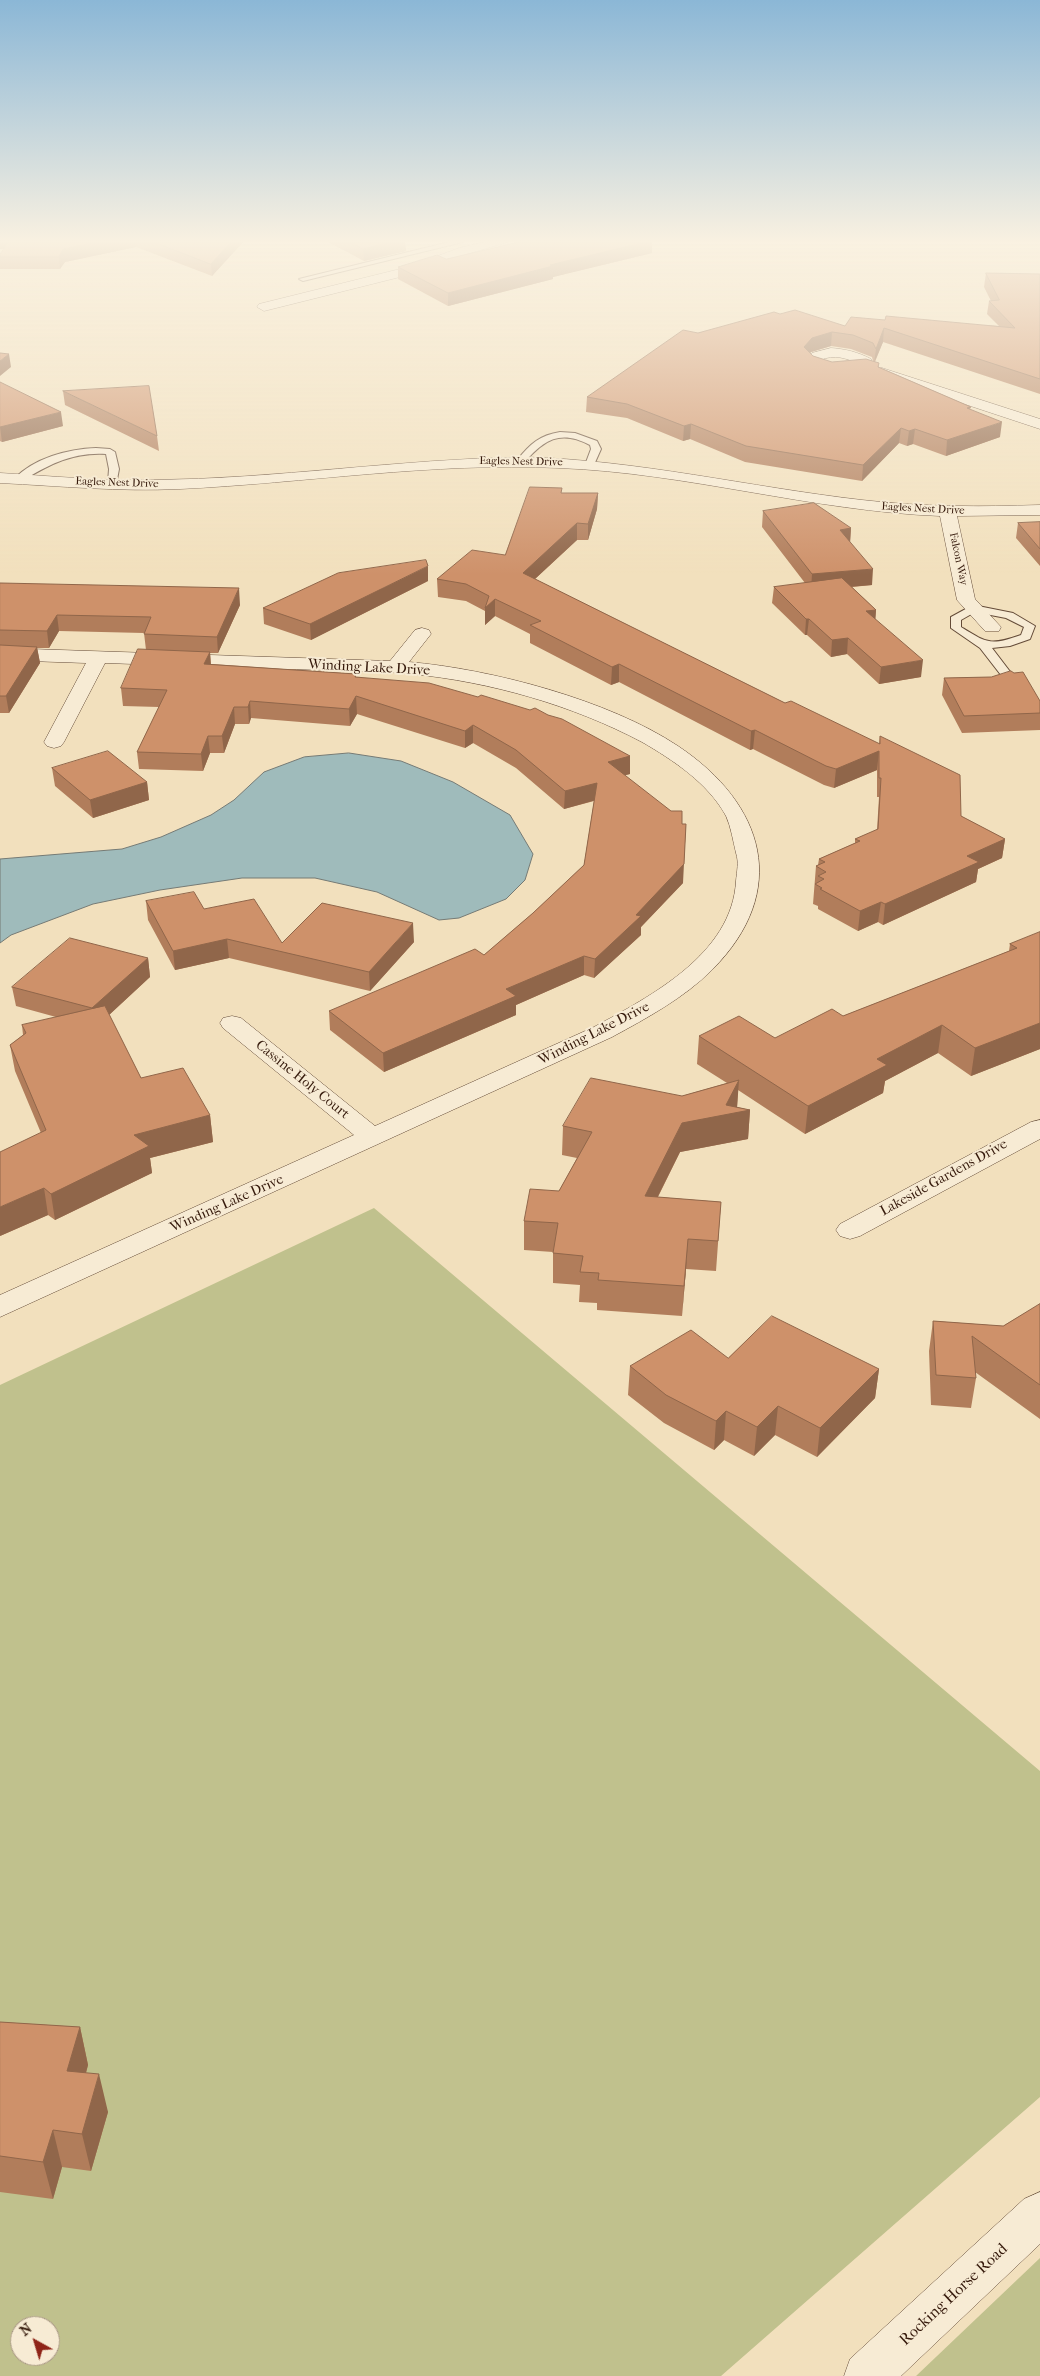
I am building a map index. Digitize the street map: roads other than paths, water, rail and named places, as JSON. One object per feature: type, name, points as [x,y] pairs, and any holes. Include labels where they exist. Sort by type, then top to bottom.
[{"type":"street","points":[[866,367],[1040,424]]},
{"type":"street","name":"Eagles Nest Drive","points":[[0,478],[151,485],[268,478],[421,464],[521,461],[590,465],[646,471],[861,505],[948,512],[1040,510]]},
{"type":"street","name":"Falcon Way","points":[[948,512],[966,600],[992,627]]},
{"type":"street","points":[[395,667],[422,634]]},
{"type":"street","name":"Winding Lake Drive","points":[[0,654],[395,667],[469,677],[531,692],[581,707],[649,737],[678,754],[704,775],[724,798],[740,823],[748,848],[750,875],[745,902],[732,930],[711,958],[682,984],[646,1010],[603,1032],[0,1307]]},
{"type":"street","points":[[54,742],[98,658]]},
{"type":"street","name":"Cassine Holy Court","points":[[232,1023],[373,1137]]},
{"type":"street","name":"Lakeside Gardens Drive","points":[[850,1230],[1040,1128]]},
{"type":"street","name":"Rocking Horse Road","points":[[867,2376],[1040,2214]]},
{"type":"lane","points":[[521,461],[542,439],[557,435],[578,435],[594,443],[596,449],[590,465]]},
{"type":"lane","points":[[19,479],[45,462],[69,452],[89,449],[110,452],[114,469],[113,483]]},
{"type":"lane","points":[[984,646],[1010,643],[1026,637],[1030,626],[1009,615],[973,608],[955,619],[956,628],[984,646],[1015,686]]},
{"type":"water","points":[[349,753],[401,761],[453,782],[510,815],[533,854],[525,880],[506,899],[459,918],[439,920],[377,892],[315,878],[242,878],[160,890],[93,904],[11,935],[0,943],[0,859],[122,849],[161,837],[211,815],[234,800],[264,772],[304,757]]}]
